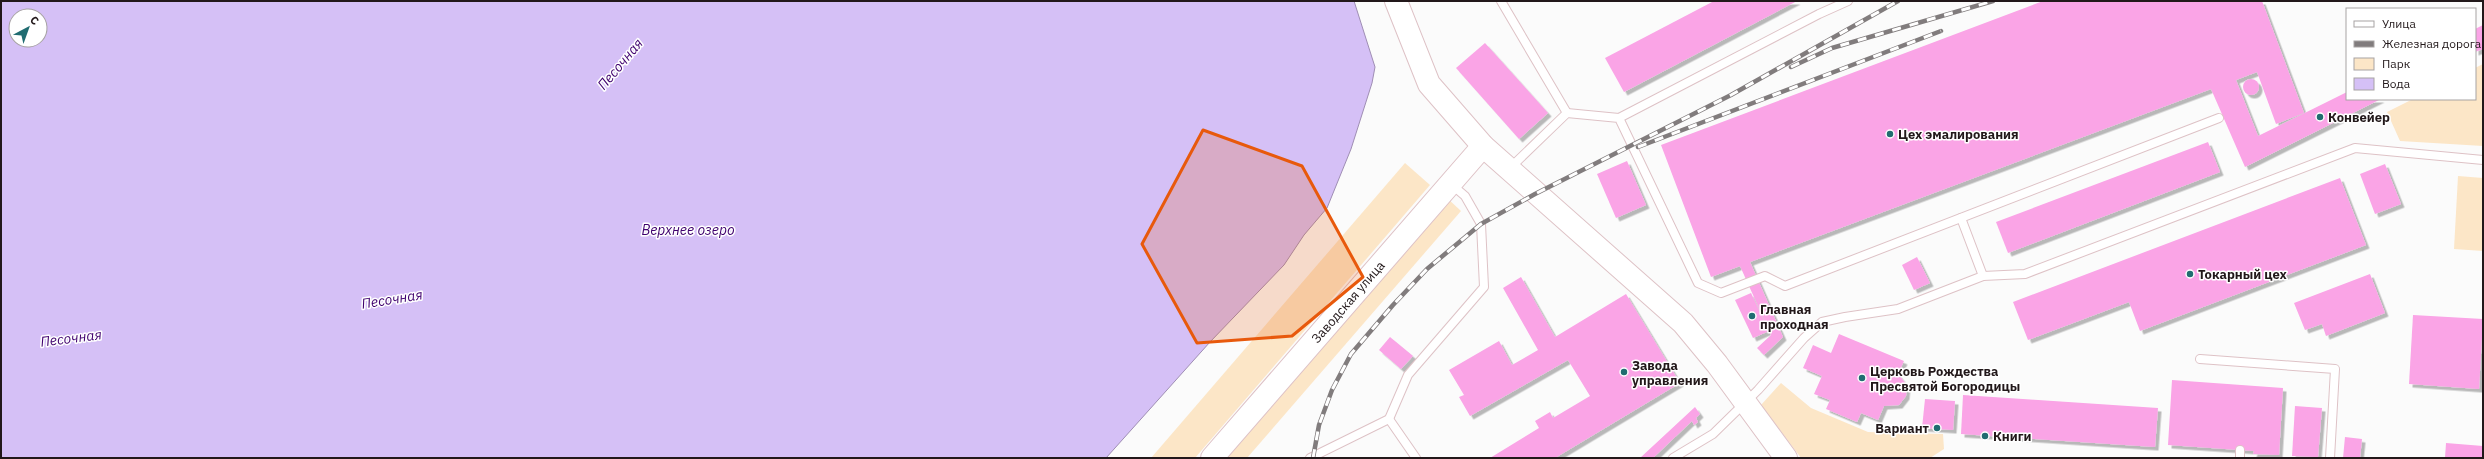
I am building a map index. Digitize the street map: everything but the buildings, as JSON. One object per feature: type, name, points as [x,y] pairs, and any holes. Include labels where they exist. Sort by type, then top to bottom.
[{"type":"main road","points":[[1396,1],[1429,84],[1483,146],[1508,170],[1683,323],[1717,364],[1744,403],[1786,458]]},
{"type":"main road","name":"Заводская улица","points":[[1212,458],[1483,146]]},
{"type":"lane","points":[[1502,1],[1567,113]]},
{"type":"lane","points":[[1508,170],[1567,113],[1619,118],[1819,14],[1848,1]]},
{"type":"lane","points":[[1619,118],[1698,283],[1721,293],[1765,276],[1785,286],[2219,118]]},
{"type":"lane","points":[[1673,458],[1713,434],[1804,338],[1822,322],[1898,309],[1983,276],[2025,274],[2355,148],[2483,160]]},
{"type":"lane","points":[[1310,458],[1389,420],[1408,375],[1484,287],[1481,224],[1465,196],[1450,183]]},
{"type":"lane","points":[[1961,218],[1983,276]]},
{"type":"lane","points":[[2200,359],[2335,369],[2330,458]]},
{"type":"lane","points":[[1389,420],[1416,458]]},
{"type":"highlighted area","points":[[1203,130],[1302,166],[1363,277],[1292,336],[1197,343],[1142,244]]},
{"type":"green space","points":[[2483,64],[2483,146],[2400,141],[2387,112],[2411,100],[2476,100],[2476,68]]},
{"type":"green space","points":[[1405,163],[1430,185],[1195,458],[1151,458]]},
{"type":"green space","points":[[2458,176],[2483,178],[2483,251],[2454,249]]},
{"type":"green space","points":[[1446,197],[1461,211],[1247,458],[1220,458]]},
{"type":"green space","points":[[1781,383],[1811,408],[1868,432],[1943,434],[1944,449],[1930,458],[1801,458],[1761,405]]},
{"type":"water","name":"Верхнее озеро","points":[[1,1],[1354,1],[1375,67],[1372,83],[1351,149],[1327,208],[1304,235],[1284,265],[1210,342],[1106,458],[1,458]]},
{"type":"railway","points":[[1313,458],[1319,425],[1332,390],[1351,354],[1393,305],[1427,269],[1481,224],[1535,194],[1731,95],[1898,1]]},
{"type":"railway","points":[[1791,67],[1832,48],[1993,1]]},
{"type":"railway","points":[[1638,147],[1941,31]]},
{"type":"place","name":"Конвейер","points":[[2320,117]]},
{"type":"place","name":"Цех эмалирования","points":[[1890,134]]},
{"type":"place","name":"Токарный цех","points":[[2190,274]]},
{"type":"place","name":"Главная проходная","points":[[1752,316]]},
{"type":"place","name":"Завода управления","points":[[1624,372]]},
{"type":"place","name":"Церковь Рождества Пресвятой Богородицы","points":[[1862,378]]},
{"type":"place","name":"Вариант","points":[[1937,428]]},
{"type":"place","name":"Книги","points":[[1985,436]]},
{"type":"water label","name":"Песочная","points":[[620,64]]},
{"type":"water label","name":"Песочная","points":[[392,299]]},
{"type":"water label","name":"Песочная","points":[[71,338]]}]
